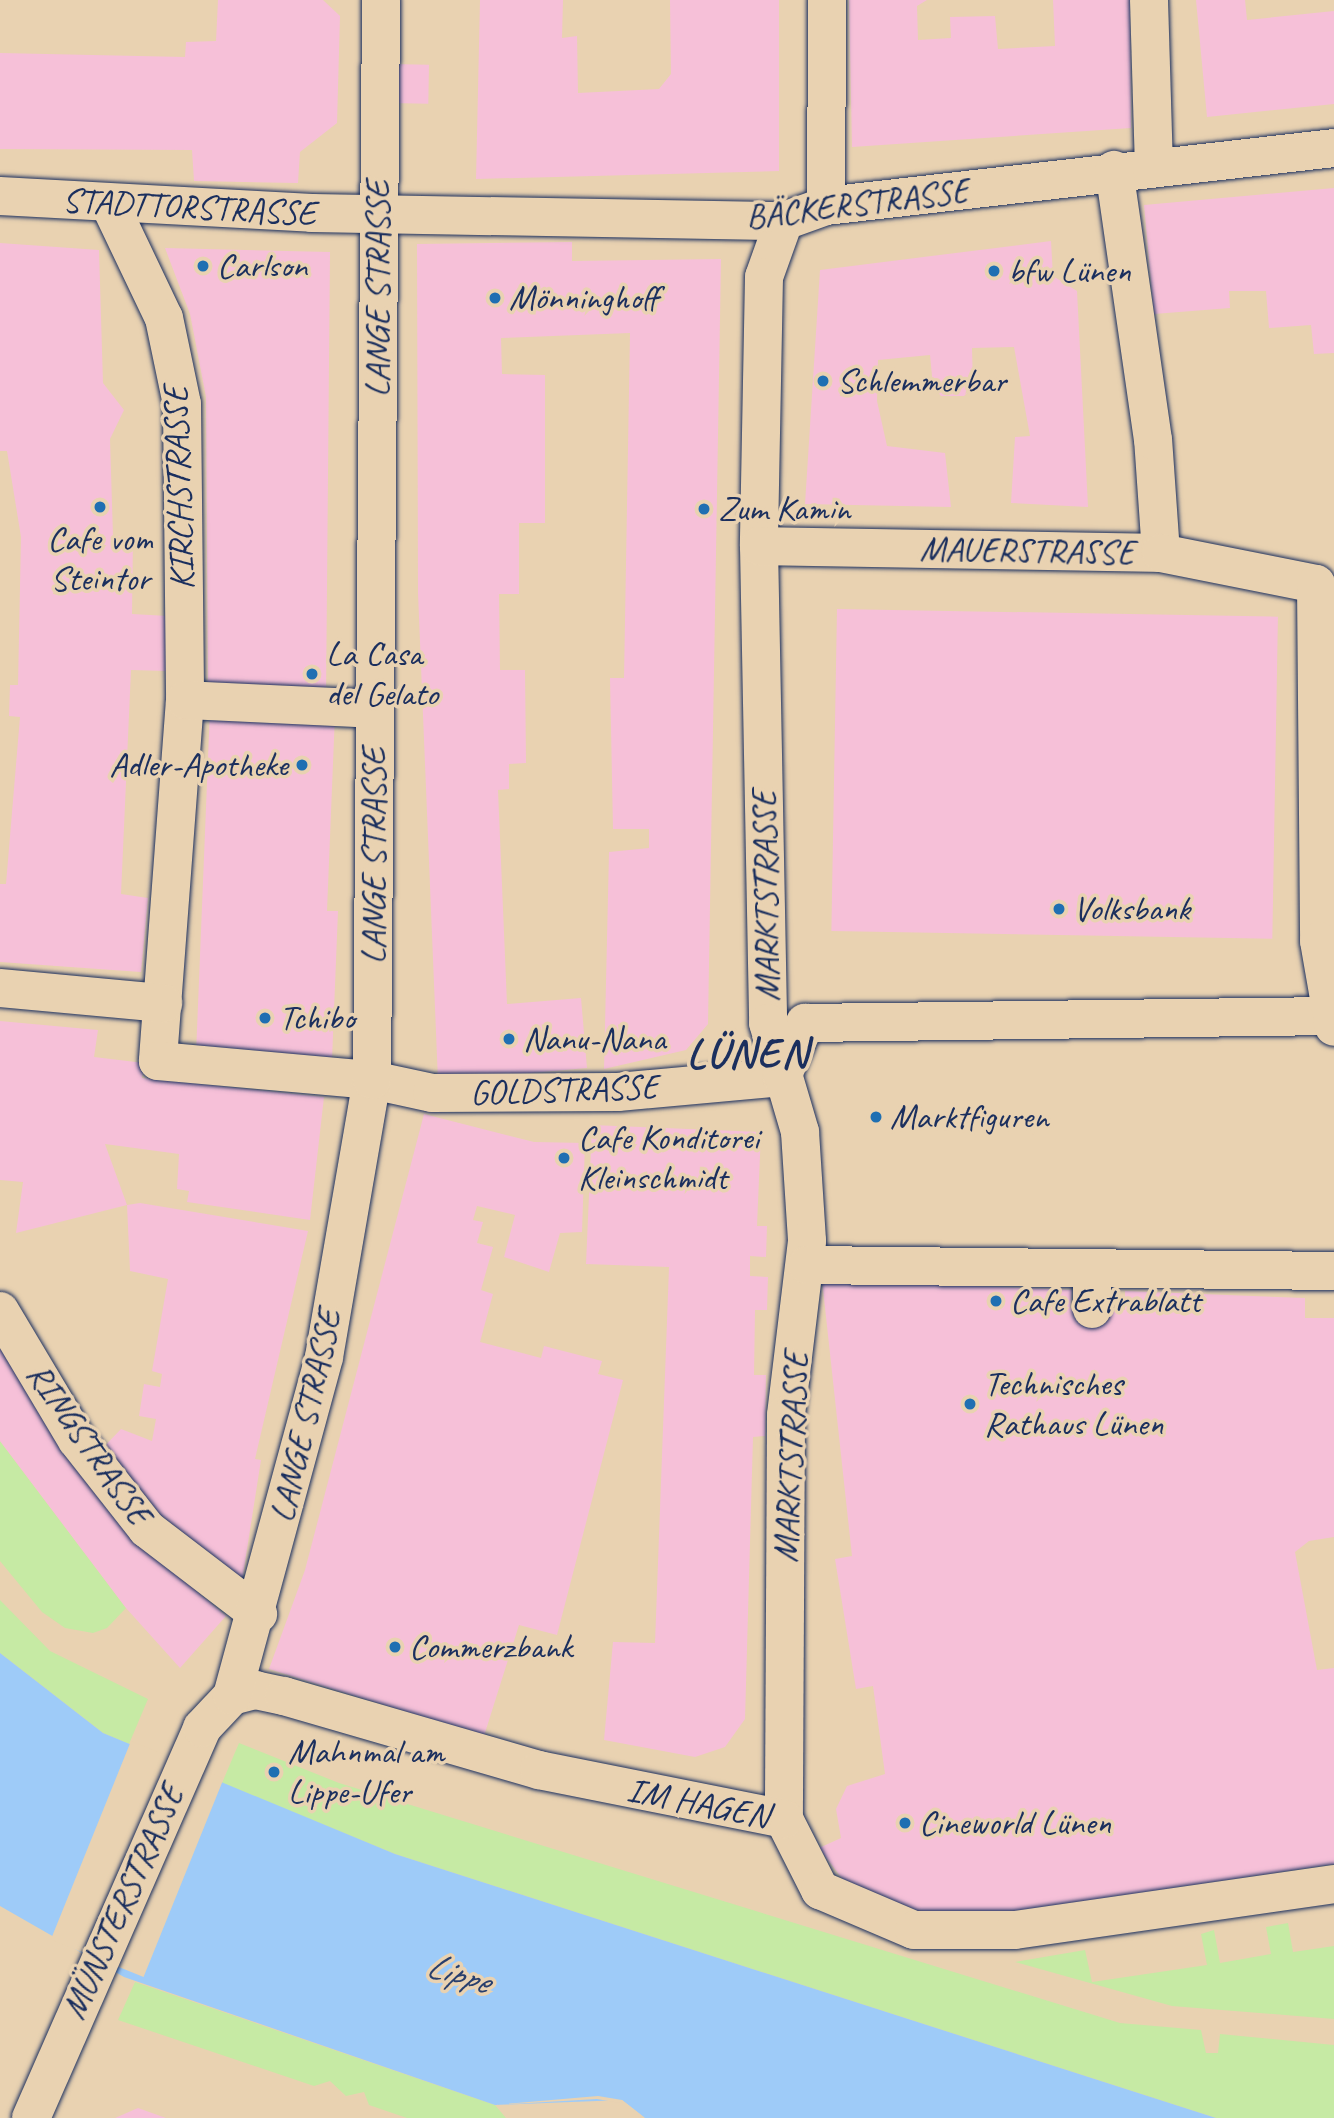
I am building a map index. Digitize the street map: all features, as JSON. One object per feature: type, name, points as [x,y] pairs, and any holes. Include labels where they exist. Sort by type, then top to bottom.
[{"type":"street","name":"LANGE STRASSE","points":[[232,1696],[258,1614],[324,1357],[372,1080],[381,0]]},
{"type":"street","points":[[826,206],[827,0]]},
{"type":"street","points":[[1149,0],[1154,166]]},
{"type":"street","name":"BÄCKERSTRASSE","points":[[379,215],[784,221],[826,206],[1114,170],[1334,148]]},
{"type":"street","name":"MAUERSTRASSE","points":[[760,546],[1161,553],[1153,440],[1114,170]]},
{"type":"street","name":"STADTTORSTRASSE","points":[[0,196],[110,205],[379,215]]},
{"type":"street","name":"KIRCHSTRASSE","points":[[110,205],[164,318],[182,404],[185,700],[158,1061],[372,1080]]},
{"type":"street","name":"MARKTSTRASSE","points":[[784,221],[764,277],[760,546],[768,1023],[800,1132],[807,1265],[786,1415],[784,1819]]},
{"type":"street","points":[[782,1077],[805,1023],[1333,1020],[1322,885],[1316,584],[1161,553]]},
{"type":"street","points":[[185,700],[375,709]]},
{"type":"street","points":[[0,988],[163,1003]]},
{"type":"street","name":"GOLDSTRASSE","points":[[372,1080],[432,1093],[618,1092],[782,1077]]},
{"type":"street","points":[[807,1265],[868,1275],[997,1278],[1092,1270],[1205,1283],[1334,1271]]},
{"type":"street","points":[[1092,1270],[1092,1309]]},
{"type":"street","name":"RINGSTRASSE","points":[[0,1311],[77,1440],[147,1530],[258,1614]]},
{"type":"street","name":"IM HAGEN","points":[[232,1696],[255,1690],[284,1696],[539,1770],[784,1819],[820,1890],[914,1930],[1015,1930],[1334,1884]]},
{"type":"street","name":"MÜNSTERSTRASSE","points":[[31,2118],[73,2011],[202,1728],[232,1696]]},
{"type":"green space","points":[[0,1441],[126,1608],[107,1628],[93,1633],[65,1628],[42,1612],[0,1561]]},
{"type":"green space","points":[[0,1600],[50,1651],[148,1699],[129,1744],[103,1733],[0,1653]]},
{"type":"green space","points":[[239,1743],[339,1783],[1120,2023],[1201,2030],[1206,2053],[1218,2053],[1220,2034],[1334,2045],[1334,2118],[1216,2118],[395,1854],[222,1783]]},
{"type":"green space","points":[[1288,1923],[1293,1952],[1334,1946],[1334,2019],[1172,2006],[1015,1962],[1085,1950],[1092,1982],[1207,1965],[1201,1934],[1214,1930],[1220,1963],[1271,1954],[1266,1927]]},
{"type":"green space","points":[[135,1982],[495,2105],[506,2118],[407,2118],[369,2105],[364,2092],[346,2096],[330,2081],[314,2086],[118,2020]]},
{"type":"water","name":"Lippe","points":[[0,1653],[103,1733],[395,1854],[1216,2118],[645,2118],[622,2100],[495,2105],[124,1977],[0,1906]]},
{"type":"pier","points":[[131,1741],[224,1778],[144,1977],[51,1939]]},
{"type":"pier","points":[[598,2096],[622,2100],[645,2118],[620,2103],[597,2099],[495,2105]]},
{"type":"building","points":[[218,0],[323,0],[340,16],[337,123],[300,152],[298,183],[194,181],[192,150],[0,149],[0,53],[185,57],[186,42],[216,41]]},
{"type":"building","points":[[480,0],[563,0],[562,38],[577,36],[578,93],[659,89],[671,74],[670,0],[779,0],[779,171],[476,179]]},
{"type":"building","points":[[849,0],[927,0],[917,6],[918,40],[951,38],[950,17],[995,16],[998,49],[1055,46],[1053,0],[1130,0],[1131,128],[852,147]]},
{"type":"building","points":[[1196,0],[1245,0],[1247,20],[1334,11],[1334,104],[1207,117]]},
{"type":"building","points":[[390,64],[429,65],[428,104],[389,103]]},
{"type":"building","points":[[1334,188],[1334,353],[1314,354],[1311,325],[1269,328],[1266,291],[1229,291],[1230,308],[1154,314],[1144,205]]},
{"type":"building","points":[[1051,241],[1053,276],[1077,291],[1088,507],[1011,503],[1015,437],[1030,436],[1014,347],[972,348],[973,387],[964,396],[941,396],[933,386],[930,355],[878,360],[877,401],[887,446],[945,453],[951,507],[805,504],[820,270]]},
{"type":"building","points":[[572,242],[572,261],[721,259],[708,1024],[686,1050],[604,1069],[609,852],[649,848],[649,829],[613,829],[610,678],[624,678],[630,333],[501,338],[502,374],[545,375],[545,523],[519,523],[519,594],[499,594],[500,670],[525,670],[526,763],[509,764],[509,789],[498,790],[507,1004],[581,998],[587,1068],[438,1081],[418,593],[417,244]]},
{"type":"building","points":[[0,243],[99,250],[103,383],[124,410],[110,439],[113,536],[133,537],[132,614],[168,616],[166,671],[131,670],[121,894],[148,898],[141,972],[0,962],[0,884],[6,884],[20,717],[9,716],[10,685],[18,685],[21,537],[7,451],[0,451]]},
{"type":"building","points":[[165,248],[330,252],[326,699],[208,692],[206,397],[190,314]]},
{"type":"building","points":[[837,609],[1278,617],[1272,939],[831,931]]},
{"type":"building","points":[[210,709],[335,714],[327,911],[338,911],[332,1060],[196,1054]]},
{"type":"building","points":[[0,1021],[98,1030],[94,1057],[144,1063],[142,1078],[324,1097],[310,1220],[187,1202],[189,1191],[177,1189],[179,1154],[105,1144],[127,1205],[16,1233],[23,1182],[0,1180]]},
{"type":"building","points":[[424,1114],[534,1142],[585,1143],[582,1232],[560,1233],[549,1272],[504,1257],[515,1215],[477,1206],[473,1220],[483,1222],[477,1243],[493,1247],[481,1290],[493,1294],[480,1342],[541,1358],[544,1346],[602,1361],[598,1374],[623,1380],[557,1635],[519,1625],[484,1736],[269,1669],[305,1570]]},
{"type":"building","points":[[592,1125],[761,1132],[757,1226],[767,1226],[766,1257],[750,1256],[750,1276],[768,1277],[767,1310],[755,1310],[754,1375],[766,1375],[765,1436],[753,1437],[745,1719],[725,1747],[695,1757],[604,1740],[613,1642],[655,1643],[669,1267],[586,1264]]},
{"type":"building","points":[[140,1203],[308,1231],[255,1459],[261,1460],[242,1581],[218,1572],[98,1453],[121,1429],[152,1441],[156,1419],[139,1416],[144,1384],[160,1387],[162,1374],[152,1371],[168,1279],[130,1271],[127,1205]]},
{"type":"building","points":[[822,1280],[1072,1290],[1070,1308],[1092,1309],[1125,1310],[1125,1291],[1305,1298],[1305,1318],[1334,1318],[1334,1537],[1309,1541],[1295,1552],[1317,1670],[1334,1668],[1334,1864],[952,1921],[914,1922],[844,1881],[819,1848],[841,1838],[836,1809],[847,1786],[885,1774],[873,1686],[856,1689],[835,1559],[852,1556]]},
{"type":"building","points":[[0,1340],[170,1569],[226,1616],[180,1668],[126,1608],[0,1441]]},
{"type":"building","points":[[138,2108],[166,2118],[115,2118]]},
{"type":"place","name":"Carlson","points":[[203,266]]},
{"type":"place","name":"bfw Lünen","points":[[994,271]]},
{"type":"place","name":"Mönninghoff","points":[[495,298]]},
{"type":"place","name":"Schlemmerbar","points":[[823,381]]},
{"type":"place","name":"Cafe vom Steintor","points":[[100,507]]},
{"type":"place","name":"Zum Kamin","points":[[704,509]]},
{"type":"place","name":"La Casa del Gelato","points":[[312,674]]},
{"type":"place","name":"Adler-Apotheke","points":[[302,765]]},
{"type":"place","name":"Volksbank","points":[[1059,909]]},
{"type":"place","name":"Tchibo","points":[[265,1018]]},
{"type":"place","name":"Nanu-Nana","points":[[509,1039]]},
{"type":"place","name":"Marktfiguren","points":[[876,1117]]},
{"type":"place","name":"Cafe Konditorei Kleinschmidt","points":[[564,1158]]},
{"type":"place","name":"Cafe Extrablatt","points":[[996,1301]]},
{"type":"place","name":"Technisches Rathaus Lünen","points":[[970,1404]]},
{"type":"place","name":"Commerzbank","points":[[395,1647]]},
{"type":"place","name":"Mahnmal am Lippe-Ufer","points":[[274,1772]]},
{"type":"place","name":"Cineworld Lünen","points":[[905,1823]]},
{"type":"district","name":"LÜNEN","points":[[748,1054]]}]
